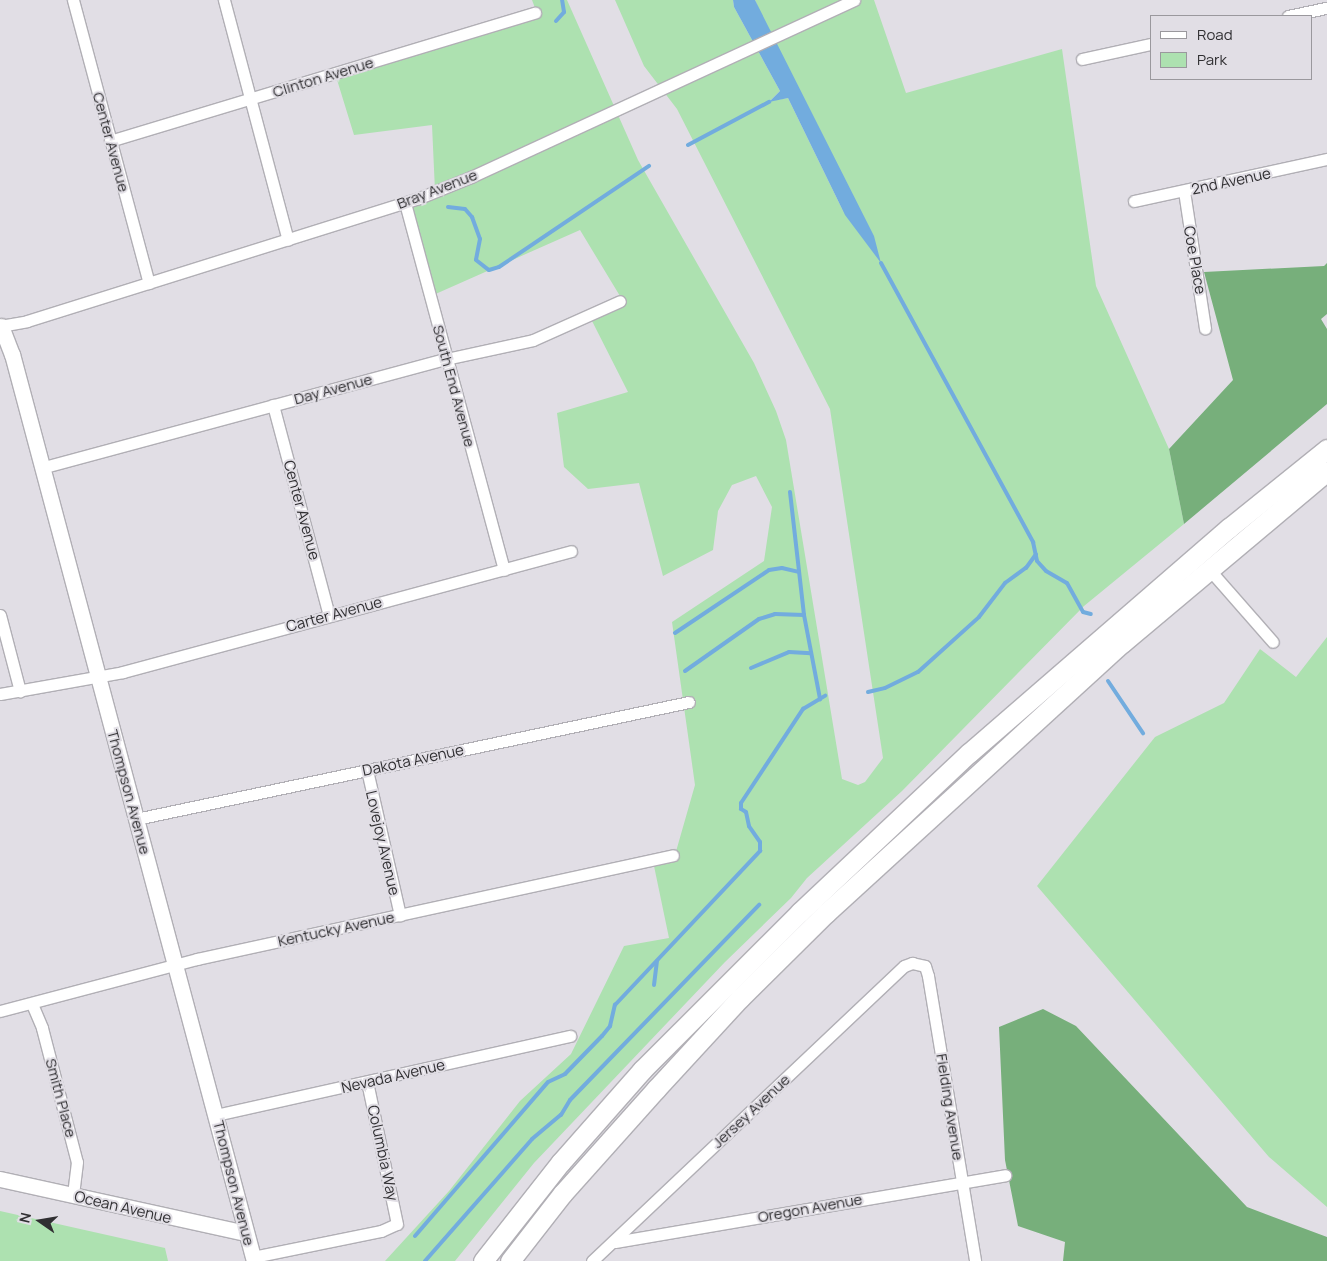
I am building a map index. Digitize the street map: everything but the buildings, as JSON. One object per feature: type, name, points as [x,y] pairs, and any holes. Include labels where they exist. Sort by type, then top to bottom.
[{"type":"highway","points":[[483,1261],[561,1162],[642,1070],[800,912],[983,741],[1229,528],[1327,449]]},
{"type":"highway","points":[[510,1261],[563,1193],[740,998],[973,778],[1208,568],[1326,474]]},
{"type":"street","name":"Center Avenue","points":[[73,0],[149,283]]},
{"type":"street","points":[[224,0],[288,240]]},
{"type":"street","name":"Bray Avenue","points":[[0,325],[149,283],[405,203],[471,177],[854,0]]},
{"type":"street","points":[[1293,15],[1327,8]]},
{"type":"street","name":"Clinton Avenue","points":[[110,141],[535,13]]},
{"type":"street","points":[[1082,59],[1150,44]]},
{"type":"street","name":"2nd Avenue","points":[[1134,201],[1327,159]]},
{"type":"street","name":"Coe Place","points":[[1184,191],[1205,328]]},
{"type":"street","name":"South End Avenue","points":[[405,203],[504,570]]},
{"type":"street","name":"Day Avenue","points":[[41,468],[273,405],[548,335],[604,305],[620,301]]},
{"type":"street","name":"Thompson Avenue","points":[[0,325],[12,354],[253,1259]]},
{"type":"street","name":"Center Avenue","points":[[273,405],[329,616]]},
{"type":"street","name":"Carter Avenue","points":[[0,694],[98,676],[570,551]]},
{"type":"street","points":[[1208,568],[1273,642]]},
{"type":"street","points":[[0,615],[20,691]]},
{"type":"street","name":"Dakota Avenue","points":[[136,818],[689,702]]},
{"type":"street","name":"Lovejoy Avenue","points":[[367,770],[400,915]]},
{"type":"street","name":"Kentucky Avenue","points":[[0,1011],[175,965],[673,855]]},
{"type":"street","name":"Fielding Avenue","points":[[912,963],[925,966],[928,976],[975,1261]]},
{"type":"street","name":"Jersey Avenue","points":[[592,1261],[615,1242],[904,966],[912,963]]},
{"type":"street","name":"Smith Place","points":[[32,1004],[42,1028],[77,1162],[73,1195]]},
{"type":"street","name":"Nevada Avenue","points":[[216,1115],[570,1036]]},
{"type":"street","name":"Columbia Way","points":[[253,1259],[381,1231],[396,1224],[367,1082]]},
{"type":"street","name":"Oregon Avenue","points":[[615,1242],[1005,1174]]},
{"type":"street","name":"Ocean Avenue","points":[[0,1179],[246,1233]]},
{"type":"green space","points":[[532,0],[567,0],[638,160],[754,363],[776,411],[786,440],[842,779],[858,785],[865,782],[883,758],[830,409],[677,109],[644,66],[615,0],[733,0],[734,7],[780,91],[770,101],[788,98],[845,215],[755,0],[874,0],[906,93],[1062,49],[1096,286],[1169,449],[1184,524],[1084,606],[902,791],[807,878],[791,898],[725,962],[534,1163],[455,1261],[385,1261],[449,1191],[520,1101],[571,1054],[624,946],[669,938],[654,866],[673,862],[695,785],[672,622],[764,561],[772,507],[756,476],[732,485],[718,511],[713,550],[663,576],[639,483],[588,489],[564,467],[557,413],[628,392],[591,319],[623,301],[580,230],[431,296],[403,201],[435,191],[432,125],[354,135],[334,70],[535,8]]},
{"type":"green space","points":[[1327,263],[1327,314],[1321,319],[1327,329],[1327,404],[1184,524],[1169,449],[1233,380],[1204,272],[1324,266]]},
{"type":"green space","points":[[1327,637],[1327,1207],[1269,1157],[1037,886],[1155,737],[1224,703],[1260,649],[1296,677]]},
{"type":"green space","points":[[1043,1009],[1076,1026],[1247,1207],[1327,1237],[1327,1261],[1063,1261],[1065,1242],[1018,1226],[1005,1160],[999,1027]]},
{"type":"green space","points":[[0,1211],[165,1248],[168,1261],[0,1261]]},
{"type":"water","points":[[733,0],[755,0],[874,236],[881,263],[845,215],[788,98],[769,102],[780,91],[734,7]]},
{"type":"waterway","points":[[556,21],[564,12],[562,0]]},
{"type":"waterway","points":[[688,145],[769,102]]},
{"type":"waterway","points":[[448,207],[465,209],[472,217],[480,239],[476,260],[489,270],[499,267],[649,166]]},
{"type":"waterway","points":[[881,263],[1033,542],[1037,561],[1046,571],[1067,583],[1083,612],[1091,614]]},
{"type":"waterway","points":[[790,492],[804,615],[820,699]]},
{"type":"waterway","points":[[868,692],[885,688],[918,672],[979,617],[1005,583],[1026,568],[1036,554]]},
{"type":"waterway","points":[[675,633],[769,570],[782,568],[799,572]]},
{"type":"waterway","points":[[685,671],[759,619],[775,614],[804,615]]},
{"type":"waterway","points":[[751,668],[789,652],[811,653]]},
{"type":"waterway","points":[[1108,681],[1143,733]]},
{"type":"waterway","points":[[415,1236],[548,1082],[565,1074],[602,1036],[610,1026],[615,1005],[760,851],[760,842],[749,826],[746,812],[741,809],[741,803],[803,709],[825,696]]},
{"type":"waterway","points":[[425,1261],[532,1139],[561,1115],[570,1100],[759,905]]},
{"type":"waterway","points":[[654,985],[657,961]]}]
